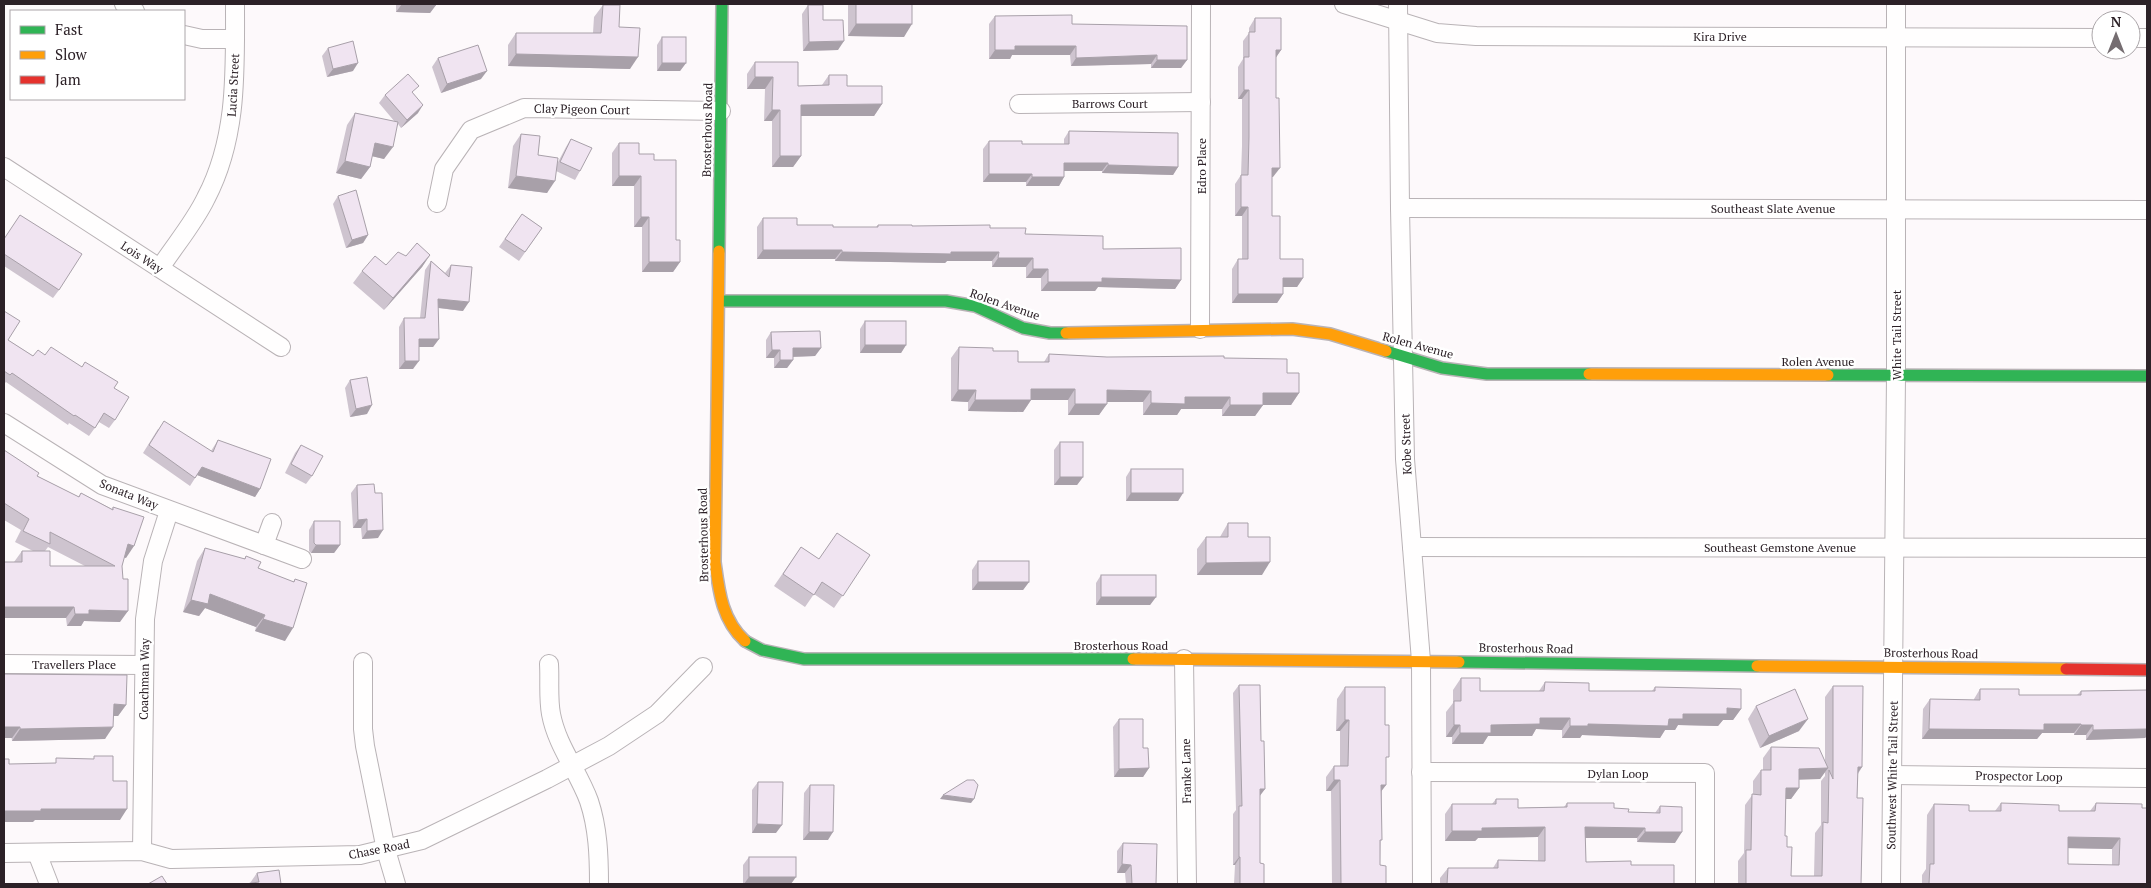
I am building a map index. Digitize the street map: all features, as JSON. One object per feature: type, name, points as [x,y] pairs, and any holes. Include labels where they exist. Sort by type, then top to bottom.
[{"type":"street","name":"Lucia Street","points":[[160,268],[206,198],[226,150],[234,104],[235,4]]},
{"type":"street","name":"Brosterhous Road","points":[[722,4],[715,562],[718,590],[724,614],[736,635],[757,648],[780,656],[804,659],[1184,659],[2147,670]]},
{"type":"street","name":"Edro Place","points":[[1200,329],[1201,4]]},
{"type":"street","name":"Kira Drive","points":[[1344,4],[1398,12],[1437,32],[1476,36],[2091,38]]},
{"type":"street","name":"White Tail Street","points":[[1894,667],[1896,4]]},
{"type":"street","name":"Kobe Street","points":[[1398,12],[1405,459],[1421,661],[1422,884]]},
{"type":"street","points":[[185,35],[202,39],[235,39]]},
{"type":"street","name":"Barrows Court","points":[[1019,104],[1202,102]]},
{"type":"street","name":"Clay Pigeon Court","points":[[437,204],[444,169],[471,130],[524,108],[721,111]]},
{"type":"street","name":"Lois Way","points":[[4,167],[281,347]]},
{"type":"street","name":"Southeast Slate Avenue","points":[[1400,208],[2147,210]]},
{"type":"street","name":"Rolen Avenue","points":[[719,301],[946,301],[975,306],[1023,328],[1050,332],[1200,329],[1292,330],[1330,334],[1442,368],[1487,374],[2147,376]]},
{"type":"street","name":"Sonata Way","points":[[4,423],[102,485],[302,559]]},
{"type":"street","name":"Coachman Way","points":[[142,851],[145,619],[153,561],[169,511]]},
{"type":"street","points":[[264,545],[272,523]]},
{"type":"street","name":"Southeast Gemstone Avenue","points":[[1412,547],[2147,548]]},
{"type":"street","name":"Franke Lane","points":[[1184,659],[1187,884]]},
{"type":"street","points":[[363,662],[363,729],[386,850],[396,884]]},
{"type":"street","name":"Travellers Place","points":[[4,664],[144,665]]},
{"type":"street","points":[[549,664],[550,712],[560,744],[588,800],[596,827],[599,853],[599,884]]},
{"type":"street","name":"Chase Road","points":[[4,853],[142,851],[170,859],[360,855],[386,850],[422,840],[609,746],[657,714],[703,667]]},
{"type":"street","name":"Southwest White Tail Street","points":[[1891,884],[1894,667]]},
{"type":"street","name":"Dylan Loop","points":[[1421,772],[1705,774],[1705,884]]},
{"type":"street","name":"Prospector Loop","points":[[1892,775],[2147,778]]},
{"type":"street","points":[[37,853],[49,884]]},
{"type":"building","points":[[402,4],[436,4],[436,5]]},
{"type":"building","points":[[856,4],[912,4],[912,24],[856,24]]},
{"type":"building","points":[[603,5],[620,5],[619,27],[640,28],[638,57],[516,54],[516,33],[601,33]]},
{"type":"building","points":[[808,5],[823,5],[823,20],[843,20],[844,41],[809,42]]},
{"type":"building","points":[[1072,15],[1072,24],[1187,26],[1187,60],[1157,60],[1157,55],[1076,58],[1076,46],[1015,46],[1015,50],[995,50],[995,16]]},
{"type":"building","points":[[1255,18],[1281,18],[1281,50],[1276,50],[1276,98],[1279,98],[1280,168],[1272,168],[1272,216],[1280,216],[1280,259],[1303,259],[1303,278],[1283,278],[1283,294],[1238,294],[1238,259],[1248,259],[1248,207],[1241,207],[1241,175],[1248,175],[1249,137],[1249,90],[1244,90],[1244,57],[1249,57],[1249,32],[1255,32]]},
{"type":"building","points":[[662,37],[686,37],[686,63],[662,63]]},
{"type":"building","points":[[353,41],[358,63],[333,69],[328,48]]},
{"type":"building","points":[[478,45],[487,71],[447,84],[438,58]]},
{"type":"building","points":[[755,62],[798,62],[798,86],[829,85],[829,75],[847,75],[847,86],[882,86],[882,104],[801,105],[801,156],[780,156],[780,110],[772,110],[773,77],[755,77]]},
{"type":"building","points":[[408,74],[419,86],[412,92],[423,105],[407,120],[385,95]]},
{"type":"building","points":[[355,113],[398,122],[393,147],[375,143],[370,167],[345,161]]},
{"type":"building","points":[[1069,131],[1178,133],[1178,167],[1108,165],[1108,163],[1064,163],[1064,177],[1032,177],[1032,174],[989,174],[989,141],[1022,141],[1022,144],[1069,144]]},
{"type":"building","points":[[521,134],[540,136],[538,155],[558,158],[555,181],[516,176]]},
{"type":"building","points":[[571,139],[592,148],[580,171],[560,162]]},
{"type":"building","points":[[619,143],[639,143],[639,154],[654,154],[654,160],[676,160],[676,240],[680,240],[680,262],[649,262],[649,217],[641,217],[641,176],[619,176]]},
{"type":"building","points":[[356,190],[368,235],[352,240],[338,196]]},
{"type":"building","points":[[522,214],[542,228],[525,252],[505,239]]},
{"type":"building","points":[[20,215],[82,254],[59,290],[4,254],[4,239]]},
{"type":"building","points":[[763,218],[797,218],[797,225],[833,225],[833,227],[990,225],[990,228],[1026,228],[1025,234],[1103,236],[1103,249],[1181,248],[1181,280],[1102,278],[1102,282],[1048,282],[1048,269],[1033,269],[1033,258],[998,258],[999,252],[951,252],[951,254],[842,252],[842,250],[763,250]]},
{"type":"building","points":[[417,243],[430,255],[393,298],[362,271],[375,256],[386,265],[398,252],[406,256]]},
{"type":"building","points":[[431,261],[449,277],[451,265],[472,267],[469,302],[438,299],[439,339],[419,339],[419,361],[405,361],[404,318],[425,318]]},
{"type":"building","points":[[4,311],[20,321],[8,340],[33,356],[38,350],[45,355],[51,347],[82,367],[85,362],[118,382],[114,388],[129,397],[115,420],[104,413],[95,428],[74,416],[12,373],[10,375],[4,371]]},
{"type":"building","points":[[865,321],[906,321],[906,345],[865,345]]},
{"type":"building","points":[[820,331],[821,348],[793,348],[793,360],[780,360],[780,350],[772,350],[771,332]]},
{"type":"building","points":[[959,347],[993,348],[993,351],[1018,351],[1018,362],[1049,362],[1049,354],[1107,357],[1224,356],[1224,358],[1287,359],[1287,373],[1299,373],[1299,393],[1263,393],[1263,405],[1230,405],[1230,397],[1185,397],[1185,404],[1151,403],[1151,391],[1107,390],[1107,404],[1075,404],[1075,389],[1031,389],[1031,400],[975,400],[976,390],[958,390]]},
{"type":"building","points":[[367,377],[372,405],[356,409],[350,380]]},
{"type":"building","points":[[164,421],[213,452],[218,440],[271,459],[260,489],[202,467],[195,478],[149,445]]},
{"type":"building","points":[[1060,442],[1083,442],[1083,477],[1060,477]]},
{"type":"building","points":[[301,445],[323,456],[312,476],[291,464]]},
{"type":"building","points":[[4,450],[39,473],[37,476],[79,497],[81,493],[113,510],[113,507],[144,517],[134,546],[128,544],[122,566],[123,579],[128,579],[128,611],[89,610],[89,614],[75,614],[74,607],[4,607],[4,562],[22,562],[22,551],[50,551],[50,566],[115,566],[50,532],[50,544],[23,531],[29,519],[4,503]]},
{"type":"building","points":[[1131,469],[1183,469],[1183,493],[1131,493]]},
{"type":"building","points":[[374,484],[375,493],[382,493],[383,530],[367,531],[367,519],[358,520],[357,485]]},
{"type":"building","points":[[314,521],[340,521],[340,545],[316,545],[314,543]]},
{"type":"building","points":[[1228,523],[1248,523],[1248,537],[1270,537],[1270,562],[1206,563],[1206,537],[1228,537]]},
{"type":"building","points":[[837,533],[870,555],[843,596],[822,582],[814,595],[783,574],[801,547],[819,559]]},
{"type":"building","points":[[205,548],[245,559],[246,556],[261,562],[258,568],[294,582],[295,579],[307,583],[293,628],[263,619],[265,615],[210,594],[208,604],[191,600]]},
{"type":"building","points":[[978,561],[1029,561],[1029,582],[978,582]]},
{"type":"building","points":[[1101,575],[1156,575],[1156,597],[1101,597]]},
{"type":"building","points":[[4,674],[127,675],[126,705],[114,704],[113,727],[20,729],[20,727],[4,727]]},
{"type":"building","points":[[1461,678],[1480,678],[1480,691],[1544,691],[1545,682],[1589,683],[1589,691],[1655,691],[1655,687],[1741,689],[1741,709],[1727,708],[1727,714],[1683,714],[1683,719],[1669,719],[1668,726],[1588,724],[1588,726],[1570,726],[1570,718],[1540,718],[1540,724],[1491,725],[1491,733],[1460,733],[1460,725],[1454,725],[1454,701],[1461,701]]},
{"type":"building","points":[[1239,685],[1260,685],[1261,741],[1264,741],[1265,789],[1260,789],[1260,863],[1264,864],[1264,884],[1240,884],[1239,806],[1242,806]]},
{"type":"building","points":[[1833,686],[1863,686],[1862,767],[1858,767],[1857,798],[1863,798],[1861,884],[1746,884],[1746,850],[1751,850],[1752,794],[1761,795],[1761,770],[1771,770],[1771,747],[1819,748],[1828,768],[1799,769],[1799,788],[1786,788],[1785,836],[1787,836],[1787,847],[1792,847],[1791,876],[1822,876],[1823,822],[1828,823],[1829,770],[1833,779]]},
{"type":"building","points":[[1345,687],[1385,687],[1385,725],[1389,725],[1389,757],[1386,757],[1386,785],[1381,785],[1382,840],[1380,840],[1380,865],[1386,866],[1386,884],[1341,884],[1340,780],[1334,780],[1334,766],[1348,766],[1349,720],[1345,720]]},
{"type":"building","points":[[1795,689],[1808,719],[1769,736],[1756,706]]},
{"type":"building","points":[[1980,689],[2019,689],[2019,695],[2081,695],[2081,691],[2147,690],[2147,729],[2093,730],[2093,725],[2044,724],[2044,730],[1929,729],[1930,699],[1980,700]]},
{"type":"building","points":[[1119,719],[1143,719],[1143,748],[1148,748],[1149,768],[1119,769]]},
{"type":"building","points":[[94,756],[113,756],[113,781],[127,781],[127,809],[4,811],[4,759],[9,759],[9,764],[56,763],[56,758],[94,759]]},
{"type":"building","points":[[967,780],[974,780],[978,785],[974,799],[943,795]]},
{"type":"building","points":[[758,782],[783,782],[782,825],[757,824]]},
{"type":"building","points":[[810,785],[834,785],[833,832],[809,832]]},
{"type":"building","points":[[1496,799],[1518,799],[1518,808],[1567,807],[1567,803],[1614,803],[1614,808],[1629,809],[1628,812],[1660,813],[1660,806],[1682,807],[1682,832],[1645,832],[1645,828],[1585,827],[1586,862],[1631,861],[1631,865],[1674,865],[1674,884],[1447,884],[1448,868],[1498,868],[1498,860],[1545,861],[1545,827],[1482,828],[1482,831],[1452,831],[1452,804],[1496,804]]},
{"type":"building","points":[[2001,803],[2059,805],[2059,811],[2095,811],[2096,803],[2142,804],[2142,808],[2147,808],[2147,884],[1929,884],[1930,864],[1934,864],[1934,804],[1969,805],[1969,811],[2001,811]],"holes":[[[2068,837],[2120,838],[2119,865],[2068,864]]]},
{"type":"building","points":[[1123,843],[1157,844],[1156,884],[1132,884],[1131,865],[1122,864]]},
{"type":"building","points":[[749,857],[796,857],[796,877],[749,877]]},
{"type":"building","points":[[279,870],[281,884],[245,884],[259,882],[257,873]]},
{"type":"building","points":[[162,876],[167,884],[148,884]]},
{"type":"traffic: fast","points":[[719,251],[722,4]]},
{"type":"traffic: fast","points":[[719,301],[946,301],[975,306],[1023,328],[1050,333],[1066,333]]},
{"type":"traffic: fast","points":[[1386,351],[1442,368],[1487,374],[1589,374]]},
{"type":"traffic: fast","points":[[1828,375],[2147,376]]},
{"type":"traffic: fast","points":[[745,641],[762,650],[804,659],[1133,659]]},
{"type":"traffic: fast","points":[[1459,662],[1757,666]]},
{"type":"traffic: slow","points":[[719,251],[715,562],[720,595],[726,615],[737,633],[745,641]]},
{"type":"traffic: slow","points":[[1066,333],[1292,329],[1330,334],[1386,351]]},
{"type":"traffic: slow","points":[[1589,374],[1828,375]]},
{"type":"traffic: slow","points":[[1133,659],[1459,662]]},
{"type":"traffic: slow","points":[[1757,666],[2066,669]]},
{"type":"traffic: jam","points":[[2066,669],[2147,670]]}]
